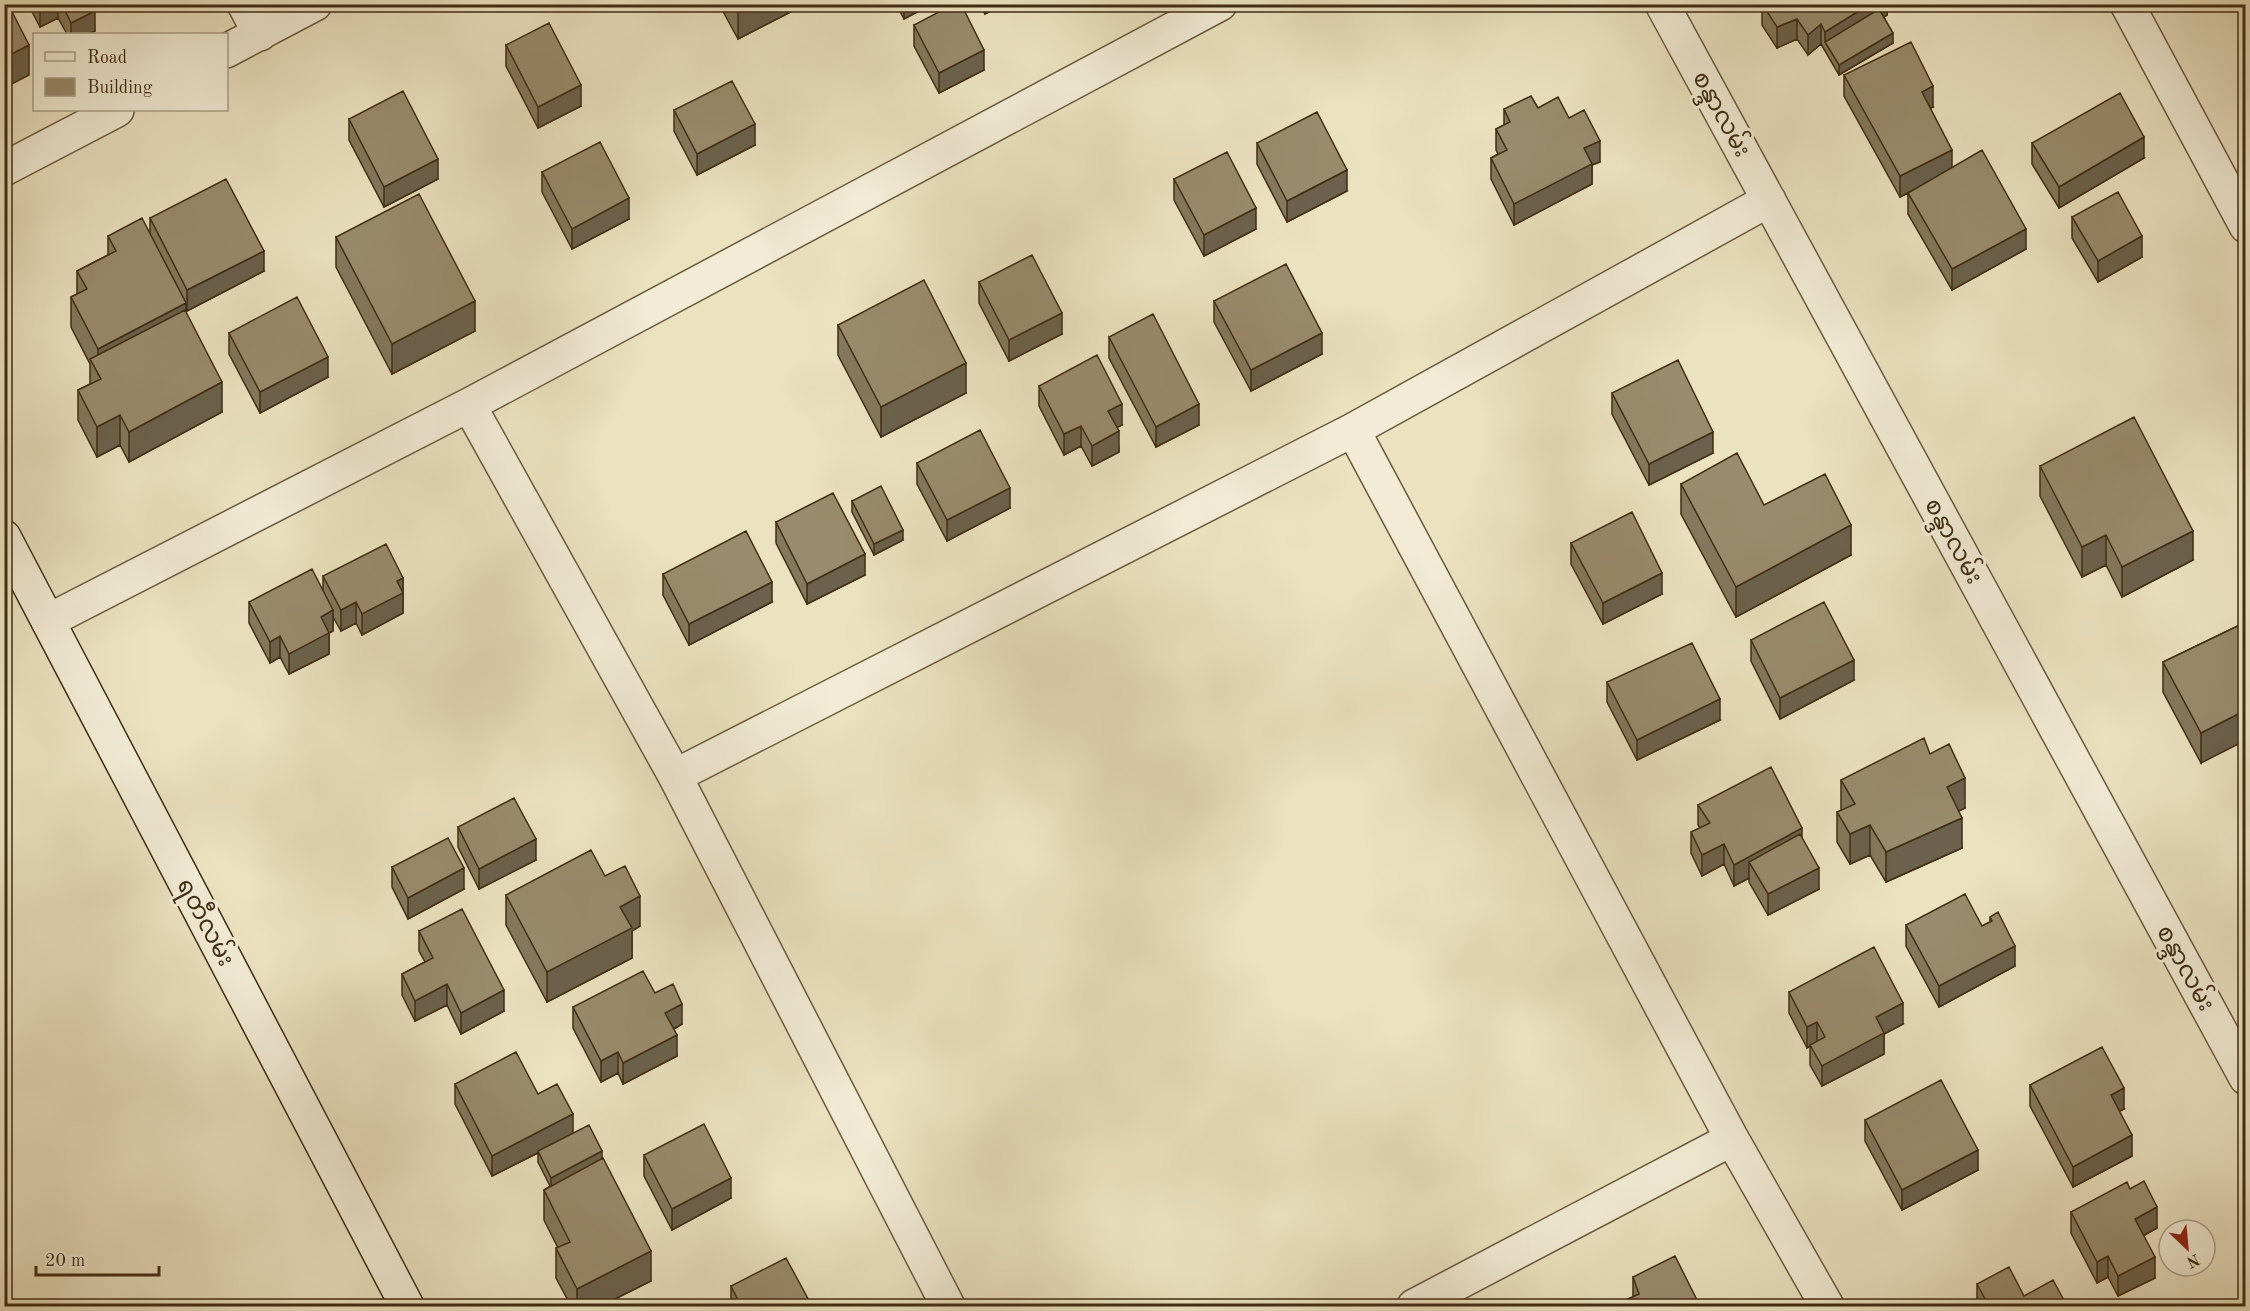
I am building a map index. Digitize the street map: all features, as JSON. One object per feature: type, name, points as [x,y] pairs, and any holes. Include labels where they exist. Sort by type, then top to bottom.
[{"type":"street","points":[[244,4],[260,34]]},
{"type":"street","points":[[228,50],[315,4]]},
{"type":"street","points":[[48,621],[469,405],[1220,4]]},
{"type":"street","name":"စန္ဒာလမ်း","points":[[1662,4],[2246,1078]]},
{"type":"street","points":[[2127,4],[2246,226]]},
{"type":"street","points":[[4,169],[115,111]]},
{"type":"street","points":[[675,776],[1353,430],[1769,200]]},
{"type":"street","points":[[469,405],[675,776],[948,1306]]},
{"type":"street","points":[[1353,430],[1732,1139],[1827,1306]]},
{"type":"street","name":"ရတီလမ်း","points":[[4,537],[407,1306]]},
{"type":"street","points":[[1414,1306],[1732,1139]]},
{"type":"building","points":[[4,4],[8,4],[29,45],[4,58]]},
{"type":"building","points":[[62,4],[92,4],[95,11],[71,23]]},
{"type":"building","points":[[735,4],[747,4],[738,9]]},
{"type":"building","points":[[954,4],[961,4],[984,50],[939,73],[914,25]]},
{"type":"building","points":[[1762,4],[1870,4],[1825,32],[1821,24],[1808,35],[1797,19],[1777,27]]},
{"type":"building","points":[[1879,9],[1893,33],[1839,65],[1825,42]]},
{"type":"building","points":[[549,23],[581,85],[538,107],[506,45]]},
{"type":"building","points":[[1911,42],[1933,86],[1922,92],[1952,150],[1900,176],[1844,75]]},
{"type":"building","points":[[732,81],[755,124],[697,154],[674,110]]},
{"type":"building","points":[[403,91],[438,159],[384,187],[349,119]]},
{"type":"building","points":[[2120,93],[2144,137],[2059,187],[2032,143]]},
{"type":"building","points":[[1531,96],[1538,108],[1558,97],[1569,118],[1584,110],[1600,141],[1584,148],[1592,164],[1514,204],[1491,158],[1507,150],[1496,129],[1510,122],[1504,109]]},
{"type":"building","points":[[1317,112],[1347,170],[1287,201],[1257,143]]},
{"type":"building","points":[[600,142],[629,198],[572,229],[542,172]]},
{"type":"building","points":[[1982,150],[2026,229],[1952,269],[1908,193]]},
{"type":"building","points":[[1227,152],[1256,208],[1204,235],[1174,179]]},
{"type":"building","points":[[226,179],[264,251],[187,290],[150,218]]},
{"type":"building","points":[[2118,192],[2142,236],[2098,261],[2072,217]]},
{"type":"building","points":[[419,194],[475,301],[392,344],[336,237]]},
{"type":"building","points":[[142,218],[186,303],[98,349],[71,297],[87,289],[77,271],[116,251],[108,236]]},
{"type":"building","points":[[1032,255],[1062,313],[1009,340],[979,282]]},
{"type":"building","points":[[1286,264],[1322,333],[1251,370],[1214,301]]},
{"type":"building","points":[[924,280],[966,363],[881,407],[838,325]]},
{"type":"building","points":[[297,297],[328,357],[260,392],[229,333]]},
{"type":"building","points":[[185,310],[222,382],[129,432],[120,415],[97,427],[78,390],[101,379],[90,359]]},
{"type":"building","points":[[1153,314],[1199,404],[1156,427],[1109,337]]},
{"type":"building","points":[[1097,355],[1122,404],[1108,411],[1119,431],[1092,446],[1081,426],[1064,434],[1039,386]]},
{"type":"building","points":[[1678,360],[1713,432],[1649,464],[1612,393]]},
{"type":"building","points":[[2134,417],[2193,531],[2122,567],[2106,535],[2082,547],[2040,466]]},
{"type":"building","points":[[980,430],[1010,488],[947,520],[917,463]]},
{"type":"building","points":[[1737,453],[1764,505],[1825,474],[1851,525],[1736,587],[1681,484]]},
{"type":"building","points":[[881,486],[903,530],[874,544],[852,501]]},
{"type":"building","points":[[833,493],[865,554],[807,584],[776,522]]},
{"type":"building","points":[[1632,512],[1662,573],[1603,603],[1571,543]]},
{"type":"building","points":[[746,531],[772,582],[689,624],[663,574]]},
{"type":"building","points":[[386,544],[403,578],[397,581],[403,593],[362,614],[356,602],[341,610],[323,576]]},
{"type":"building","points":[[312,569],[333,610],[321,617],[329,633],[289,654],[280,636],[270,642],[249,602]]},
{"type":"building","points":[[1824,602],[1854,660],[1780,698],[1751,640]]},
{"type":"building","points":[[2246,622],[2246,710],[2201,733],[2163,662]]},
{"type":"building","points":[[1692,643],[1720,699],[1637,740],[1607,682]]},
{"type":"building","points":[[1924,738],[1930,754],[1949,744],[1965,778],[1947,787],[1962,818],[1886,852],[1870,825],[1850,834],[1837,812],[1855,804],[1841,780]]},
{"type":"building","points":[[1771,767],[1802,828],[1734,865],[1724,844],[1702,855],[1691,832],[1710,823],[1698,805]]},
{"type":"building","points":[[514,798],[536,839],[479,869],[458,827]]},
{"type":"building","points":[[1800,834],[1819,868],[1768,894],[1749,862]]},
{"type":"building","points":[[448,838],[464,868],[408,898],[392,867]]},
{"type":"building","points":[[591,850],[605,876],[625,866],[640,896],[620,907],[632,928],[547,972],[506,895]]},
{"type":"building","points":[[1965,894],[1982,926],[1992,921],[1990,917],[1998,912],[2015,946],[1939,986],[1906,925]]},
{"type":"building","points":[[462,909],[504,990],[461,1013],[447,984],[415,1001],[402,974],[433,958],[419,931]]},
{"type":"building","points":[[1874,947],[1903,1003],[1876,1017],[1884,1033],[1822,1066],[1810,1045],[1825,1037],[1817,1022],[1807,1027],[1789,992]]},
{"type":"building","points":[[643,971],[655,993],[673,984],[682,1004],[665,1013],[677,1035],[623,1063],[618,1052],[601,1061],[573,1007]]},
{"type":"building","points":[[2102,1047],[2124,1088],[2111,1095],[2132,1135],[2073,1167],[2030,1085]]},
{"type":"building","points":[[516,1052],[538,1094],[557,1084],[573,1114],[492,1156],[455,1084]]},
{"type":"building","points":[[1941,1080],[1978,1150],[1902,1190],[1865,1120]]},
{"type":"building","points":[[704,1124],[731,1178],[672,1209],[644,1155]]},
{"type":"building","points":[[589,1125],[602,1151],[551,1178],[538,1151]]},
{"type":"building","points":[[603,1158],[651,1251],[577,1289],[556,1248],[570,1242],[544,1190]]},
{"type":"building","points":[[2144,1181],[2157,1207],[2135,1219],[2155,1257],[2118,1276],[2108,1256],[2097,1262],[2071,1212],[2127,1182],[2130,1189]]},
{"type":"building","points":[[1675,1256],[1700,1306],[1612,1306],[1639,1294],[1633,1277]]},
{"type":"building","points":[[786,1258],[812,1306],[741,1306],[731,1286]]},
{"type":"building","points":[[2009,1267],[2024,1296],[2053,1280],[2067,1306],[1989,1306],[1977,1284]]}]
